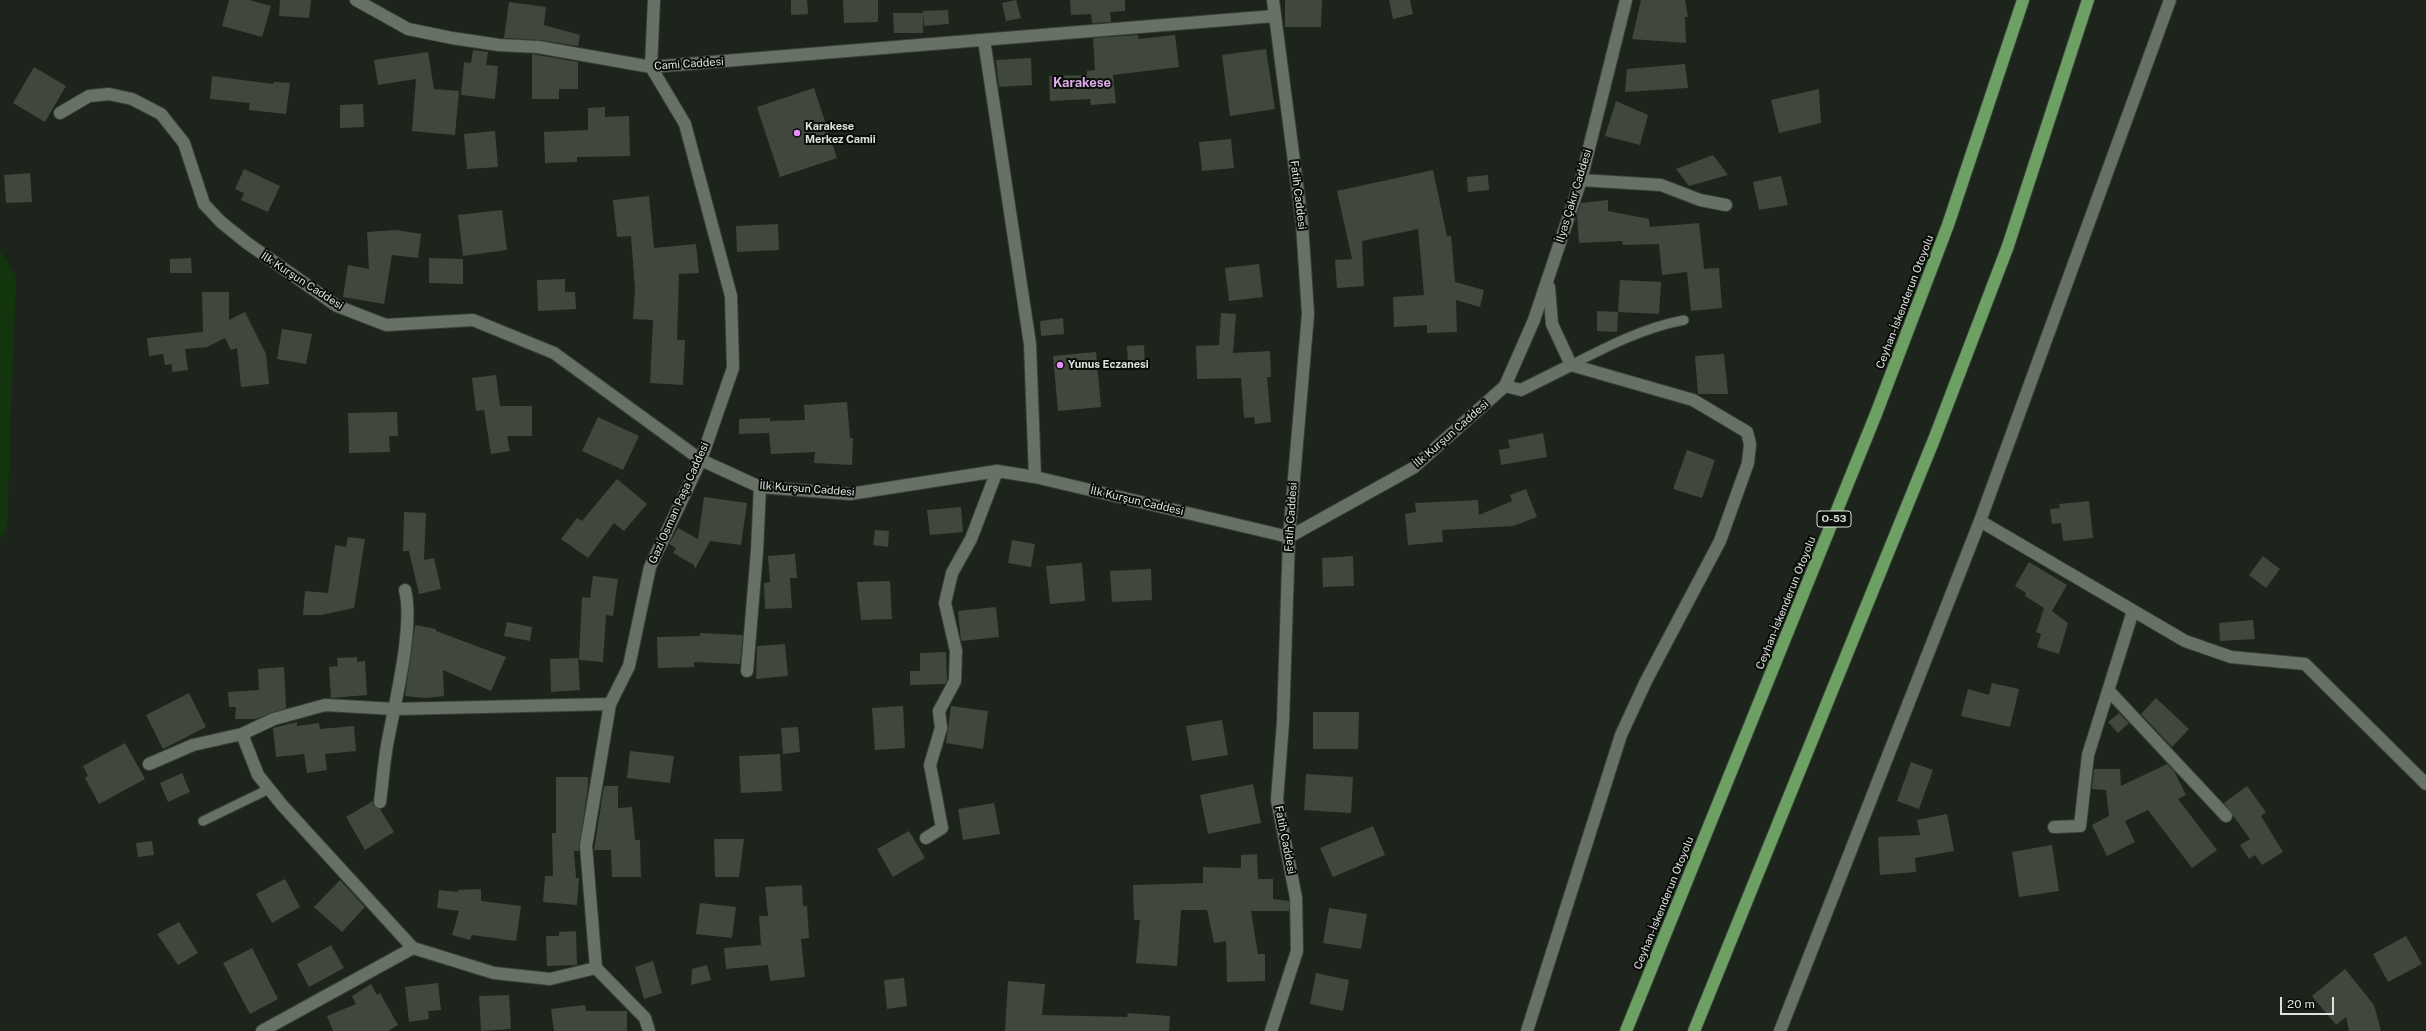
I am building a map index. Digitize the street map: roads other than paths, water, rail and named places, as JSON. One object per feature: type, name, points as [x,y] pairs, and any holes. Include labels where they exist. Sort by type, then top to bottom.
[{"type":"highway","name":"Ceyhan-İskenderun Otoyolu","points":[[1626,1031],[1876,414],[1948,225],[2023,0]]},
{"type":"highway","points":[[1694,1031],[1938,430],[2008,246],[2088,0]]},
{"type":"street","name":"Cami Caddesi","points":[[356,0],[408,29],[452,38],[499,45],[538,47],[651,67],[984,40],[1042,33],[1274,16]]},
{"type":"street","points":[[651,67],[654,0]]},
{"type":"street","name":"Fatih Caddesi","points":[[1271,1031],[1297,951],[1296,898],[1277,800],[1283,722],[1289,537],[1308,314],[1302,223],[1273,0]]},
{"type":"street","name":"İlyas Çakır Caddesi","points":[[1505,386],[1534,320],[1581,180],[1626,0]]},
{"type":"street","points":[[1780,1031],[1980,521],[2170,0]]},
{"type":"street","points":[[984,40],[1030,344],[1035,477]]},
{"type":"street","name":"Gazi Osman Paşa Caddesi","points":[[596,968],[586,846],[610,704],[629,666],[650,567],[701,460],[733,368],[731,296],[685,124],[651,67]]},
{"type":"street","name":"İlk Kurşun Caddesi","points":[[60,113],[89,96],[109,94],[132,99],[161,114],[184,143],[204,204],[221,222],[247,243],[337,306],[386,325],[473,320],[554,352],[701,460],[760,488],[850,494],[997,471],[1035,477],[1289,537],[1413,468],[1505,386]]},
{"type":"street","points":[[1581,180],[1661,185],[1700,200],[1726,205]]},
{"type":"street","points":[[1549,277],[1552,324],[1571,365]]},
{"type":"street","points":[[1505,386],[1521,390],[1571,365],[1693,400],[1747,432],[1750,444],[1748,463],[1720,541],[1646,681],[1621,735],[1528,1031]]},
{"type":"street","points":[[926,838],[942,828],[930,766],[941,728],[939,711],[955,682],[956,651],[945,603],[952,573],[971,539],[997,471]]},
{"type":"street","points":[[747,671],[758,551],[760,488]]},
{"type":"street","points":[[1980,521],[2184,641],[2231,657],[2305,664],[2426,784]]},
{"type":"street","points":[[380,802],[388,736],[396,709],[409,604],[405,590]]},
{"type":"street","points":[[2054,827],[2080,826],[2088,755],[2133,611]]},
{"type":"street","points":[[2109,691],[2226,816]]},
{"type":"street","points":[[149,764],[193,745],[242,734],[274,719],[325,705],[396,709],[610,704]]},
{"type":"street","points":[[242,734],[258,775],[413,948],[502,974],[550,979],[596,968],[645,1018],[649,1031]]},
{"type":"street","points":[[262,1031],[413,948]]},
{"type":"lane","points":[[1571,365],[1626,337],[1660,324],[1684,320]]},
{"type":"lane","points":[[203,821],[270,789]]},
{"type":"place","name":"Karakese Merkez Camii","points":[[797,133]]},
{"type":"place","name":"Yunus Eczanesi","points":[[1060,365]]},
{"type":"district","name":"Karakese","points":[[1082,83]]}]
